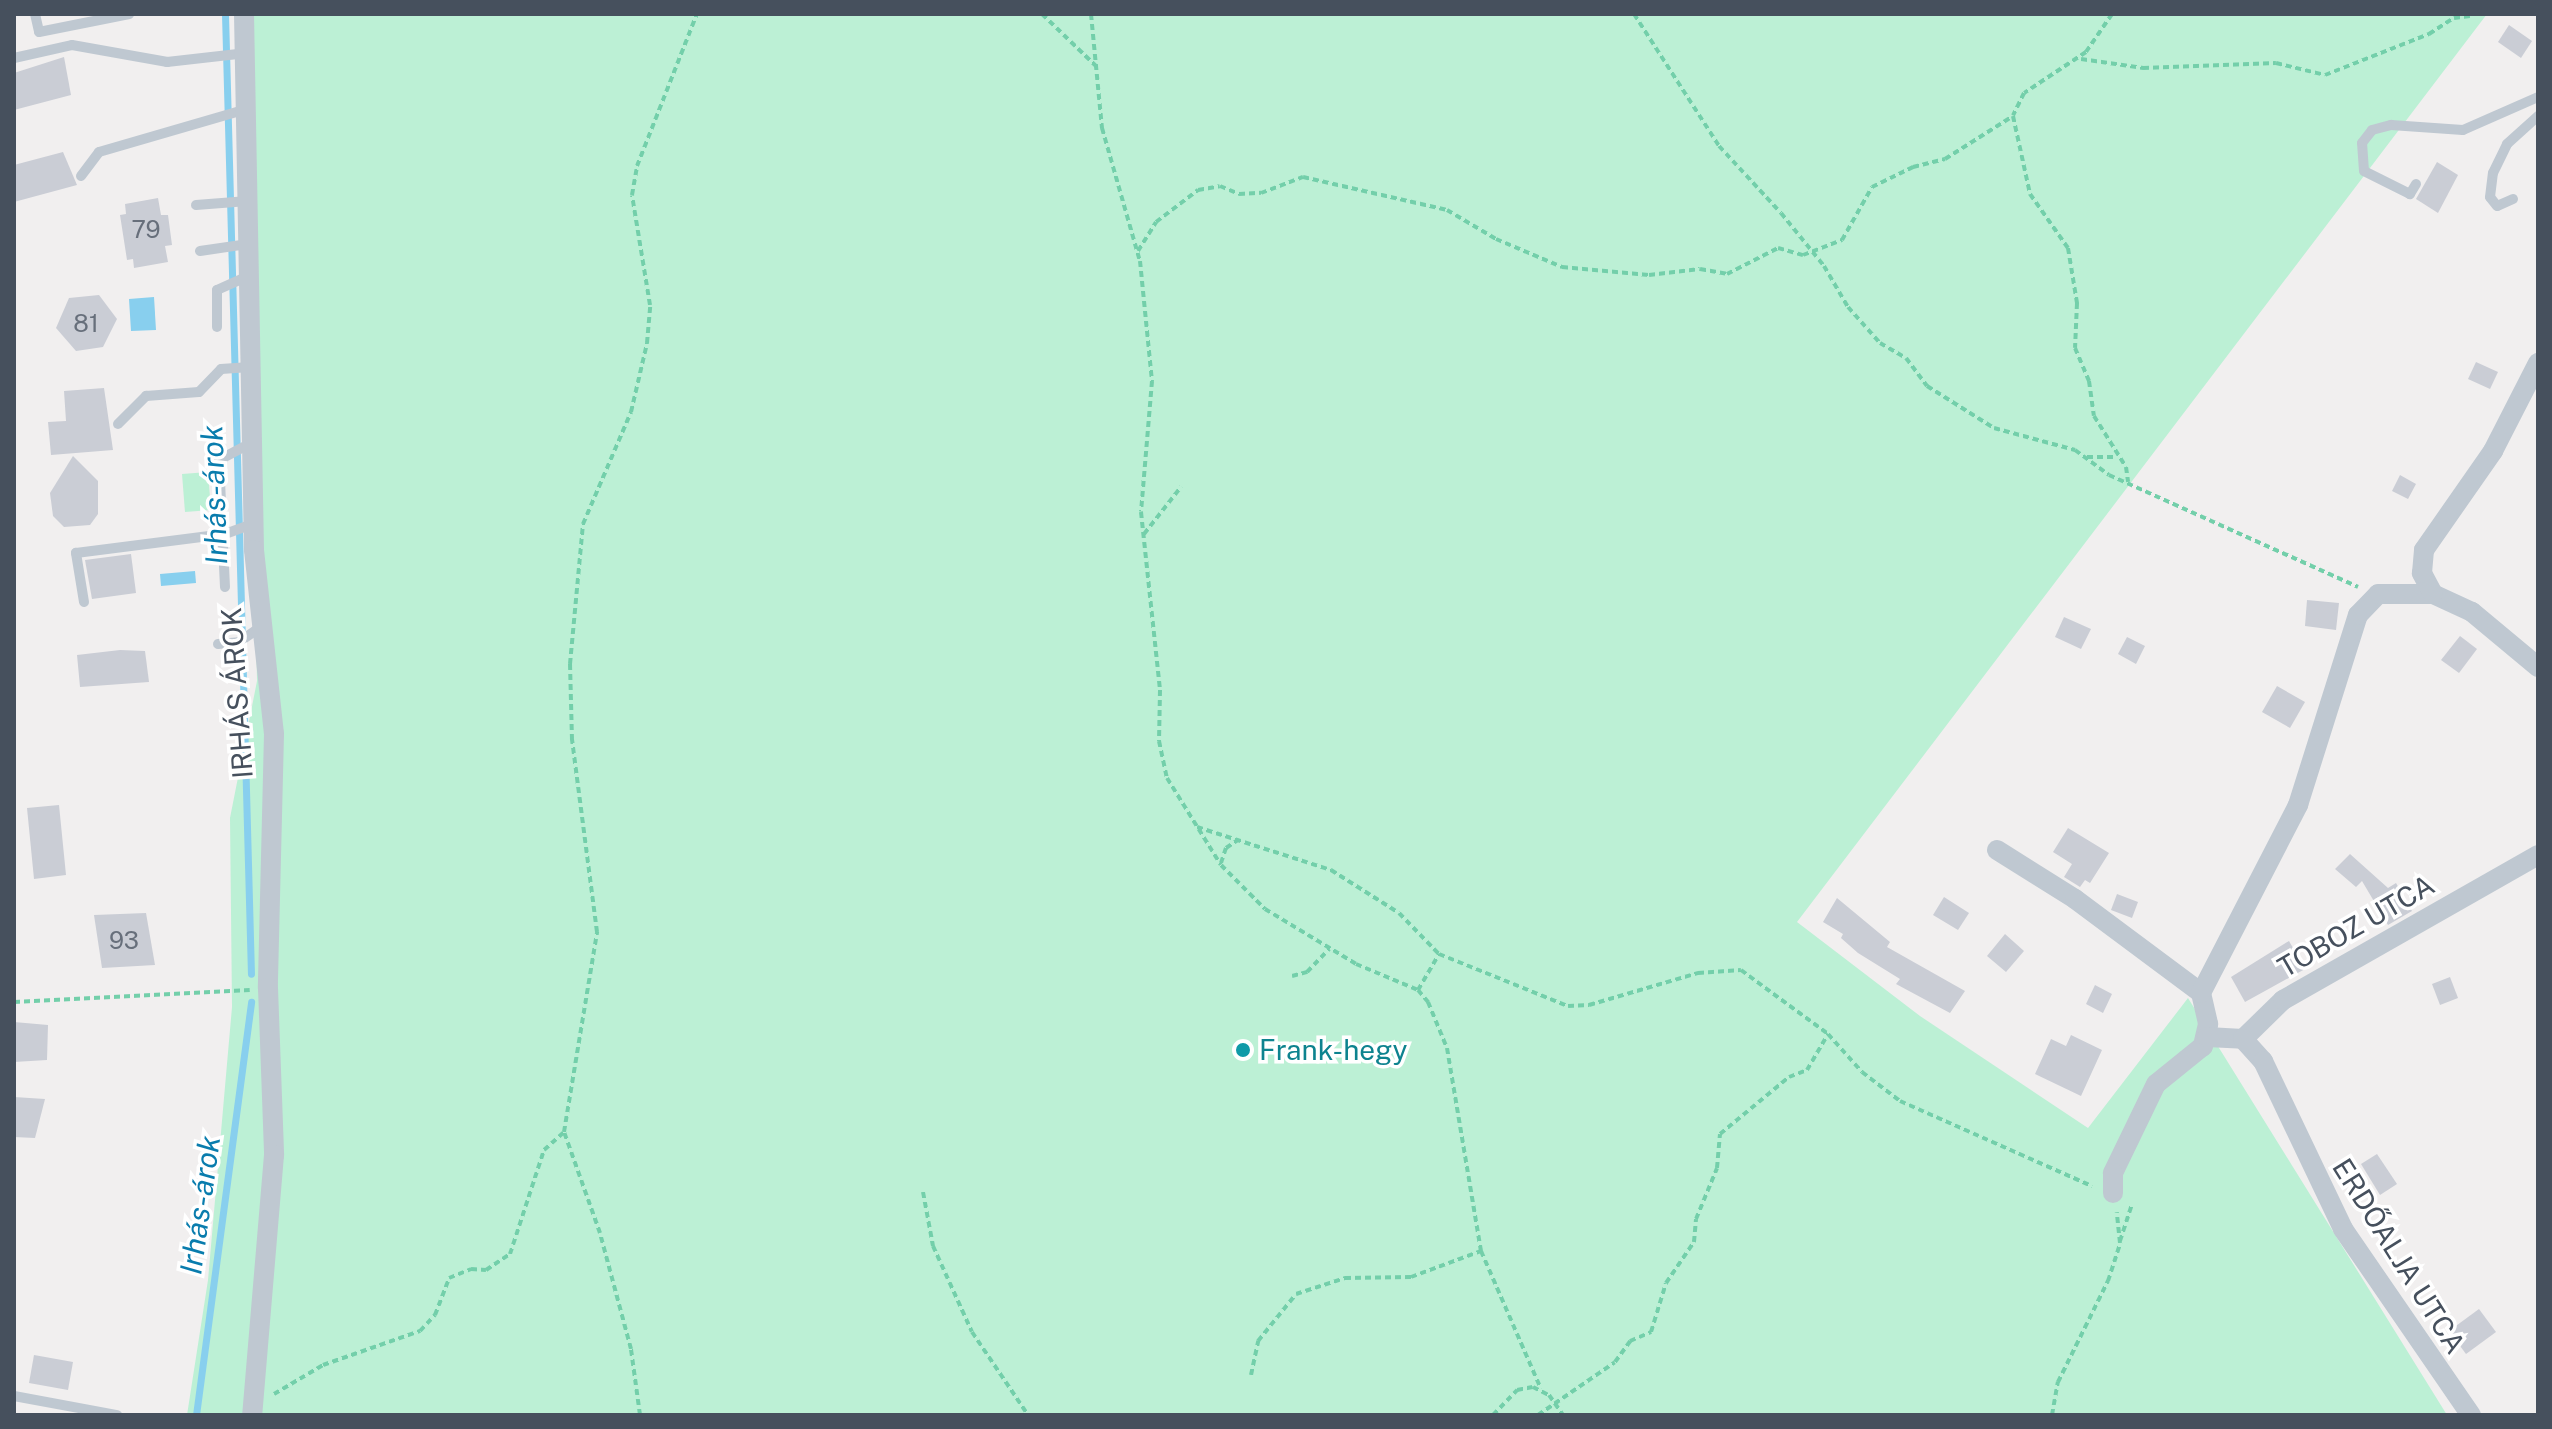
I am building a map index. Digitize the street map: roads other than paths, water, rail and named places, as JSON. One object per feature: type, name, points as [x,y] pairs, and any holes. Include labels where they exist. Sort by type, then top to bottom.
[{"type":"street","name":"IRHÁS ÁROK","points":[[244,14],[253,524],[274,734],[268,988],[274,1155],[252,1411]]},
{"type":"street","points":[[2433,594],[2422,573],[2424,550],[2493,451],[2538,363]]},
{"type":"street","points":[[2113,1193],[2113,1173],[2156,1084],[2193,1058],[2207,1037],[2201,993],[2298,805],[2358,615],[2378,594],[2433,594],[2472,612],[2538,667]]},
{"type":"street","points":[[1997,850],[2075,899],[2201,993]]},
{"type":"street","name":"TOBOZ UTCA","points":[[2243,1039],[2283,1000],[2538,855]]},
{"type":"street","points":[[2207,1037],[2243,1039]]},
{"type":"street","name":"ERDŐALJA UTCA","points":[[2243,1039],[2263,1061],[2343,1229],[2471,1415]]},
{"type":"lane","points":[[35,14],[39,32],[129,14]]},
{"type":"lane","points":[[14,58],[72,45],[167,62],[246,53]]},
{"type":"lane","points":[[2416,184],[2410,194],[2364,171],[2362,143],[2372,130],[2391,125],[2463,130],[2538,97]]},
{"type":"lane","points":[[81,176],[99,152],[247,109]]},
{"type":"lane","points":[[2513,199],[2497,206],[2490,197],[2493,173],[2507,144],[2538,116]]},
{"type":"lane","points":[[196,205],[248,201]]},
{"type":"lane","points":[[200,251],[248,244]]},
{"type":"lane","points":[[217,327],[217,290],[248,276]]},
{"type":"lane","points":[[118,424],[146,396],[199,392],[221,369],[250,367]]},
{"type":"lane","points":[[225,587],[225,534],[219,460],[251,443]]},
{"type":"lane","points":[[84,602],[76,553],[225,534],[253,524]]},
{"type":"lane","points":[[218,644],[239,642],[262,626]]},
{"type":"lane","points":[[14,1396],[117,1415]]},
{"type":"water","points":[[154,297],[156,330],[131,331],[129,299]]},
{"type":"water","points":[[195,571],[196,583],[161,586],[160,574]]},
{"type":"waterway","name":"Irhás-árok","points":[[225,14],[251,974]]},
{"type":"waterway","name":"Irhás-árok","points":[[196,1415],[251,1002]]},
{"type":"place","name":"Frank-hegy","points":[[1243,1050]]}]
